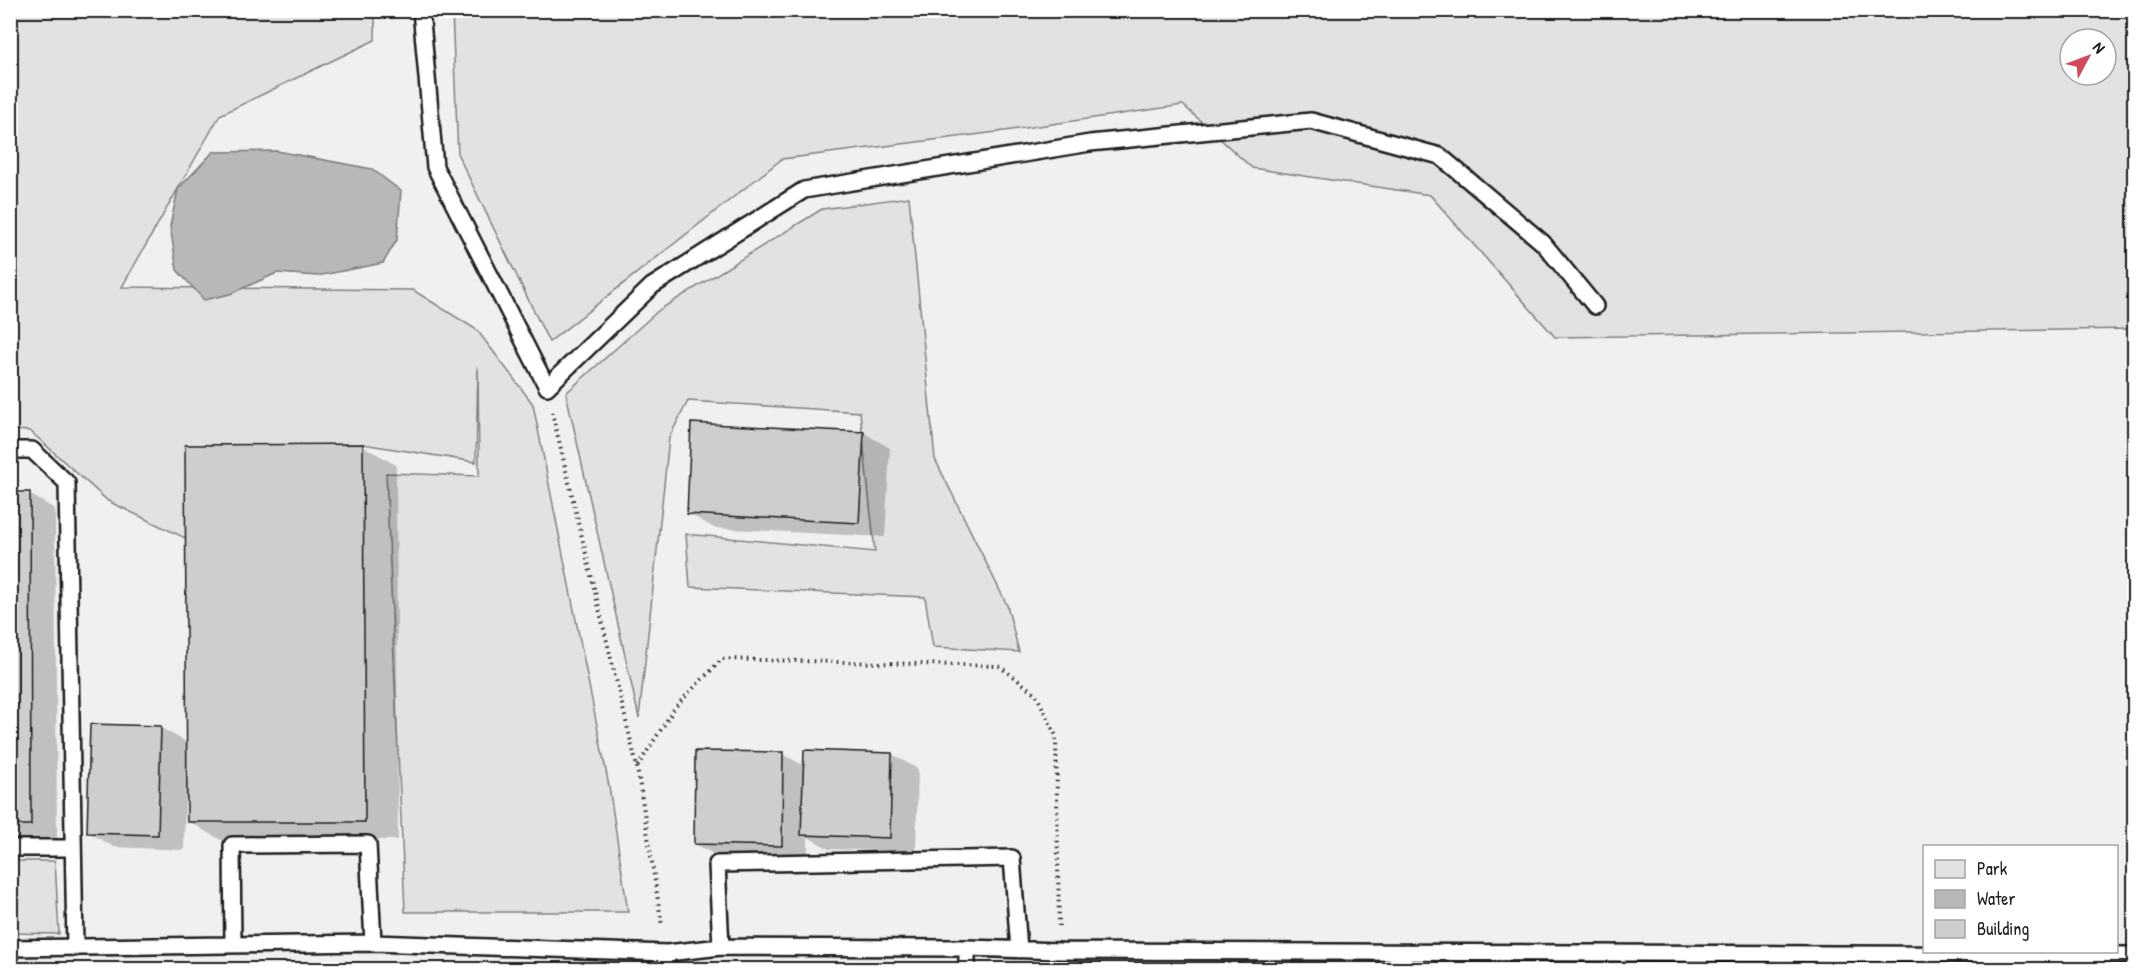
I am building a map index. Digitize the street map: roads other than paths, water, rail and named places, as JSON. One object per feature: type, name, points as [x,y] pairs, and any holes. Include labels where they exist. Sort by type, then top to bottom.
[{"type":"lane","points":[[421,10],[435,167],[547,387],[652,286],[804,190],[1090,143],[1311,121],[1440,156],[1543,243],[1594,306]]},
{"type":"lane","points":[[10,450],[32,450],[67,483],[75,948]]},
{"type":"lane","points":[[233,945],[232,845],[368,844],[373,943]]},
{"type":"lane","points":[[10,848],[73,848]]},
{"type":"lane","points":[[721,947],[717,864],[1012,858],[1019,950]]},
{"type":"lane","points":[[10,948],[373,943],[667,953],[721,947],[967,948],[1060,951],[2134,955]]},
{"type":"lane","points":[[967,948],[967,969]]},
{"type":"lane","points":[[666,969],[667,953]]},
{"type":"water","points":[[277,151],[372,169],[401,191],[397,240],[383,263],[317,276],[277,273],[230,294],[204,300],[177,270],[170,226],[178,189],[213,152]]}]
